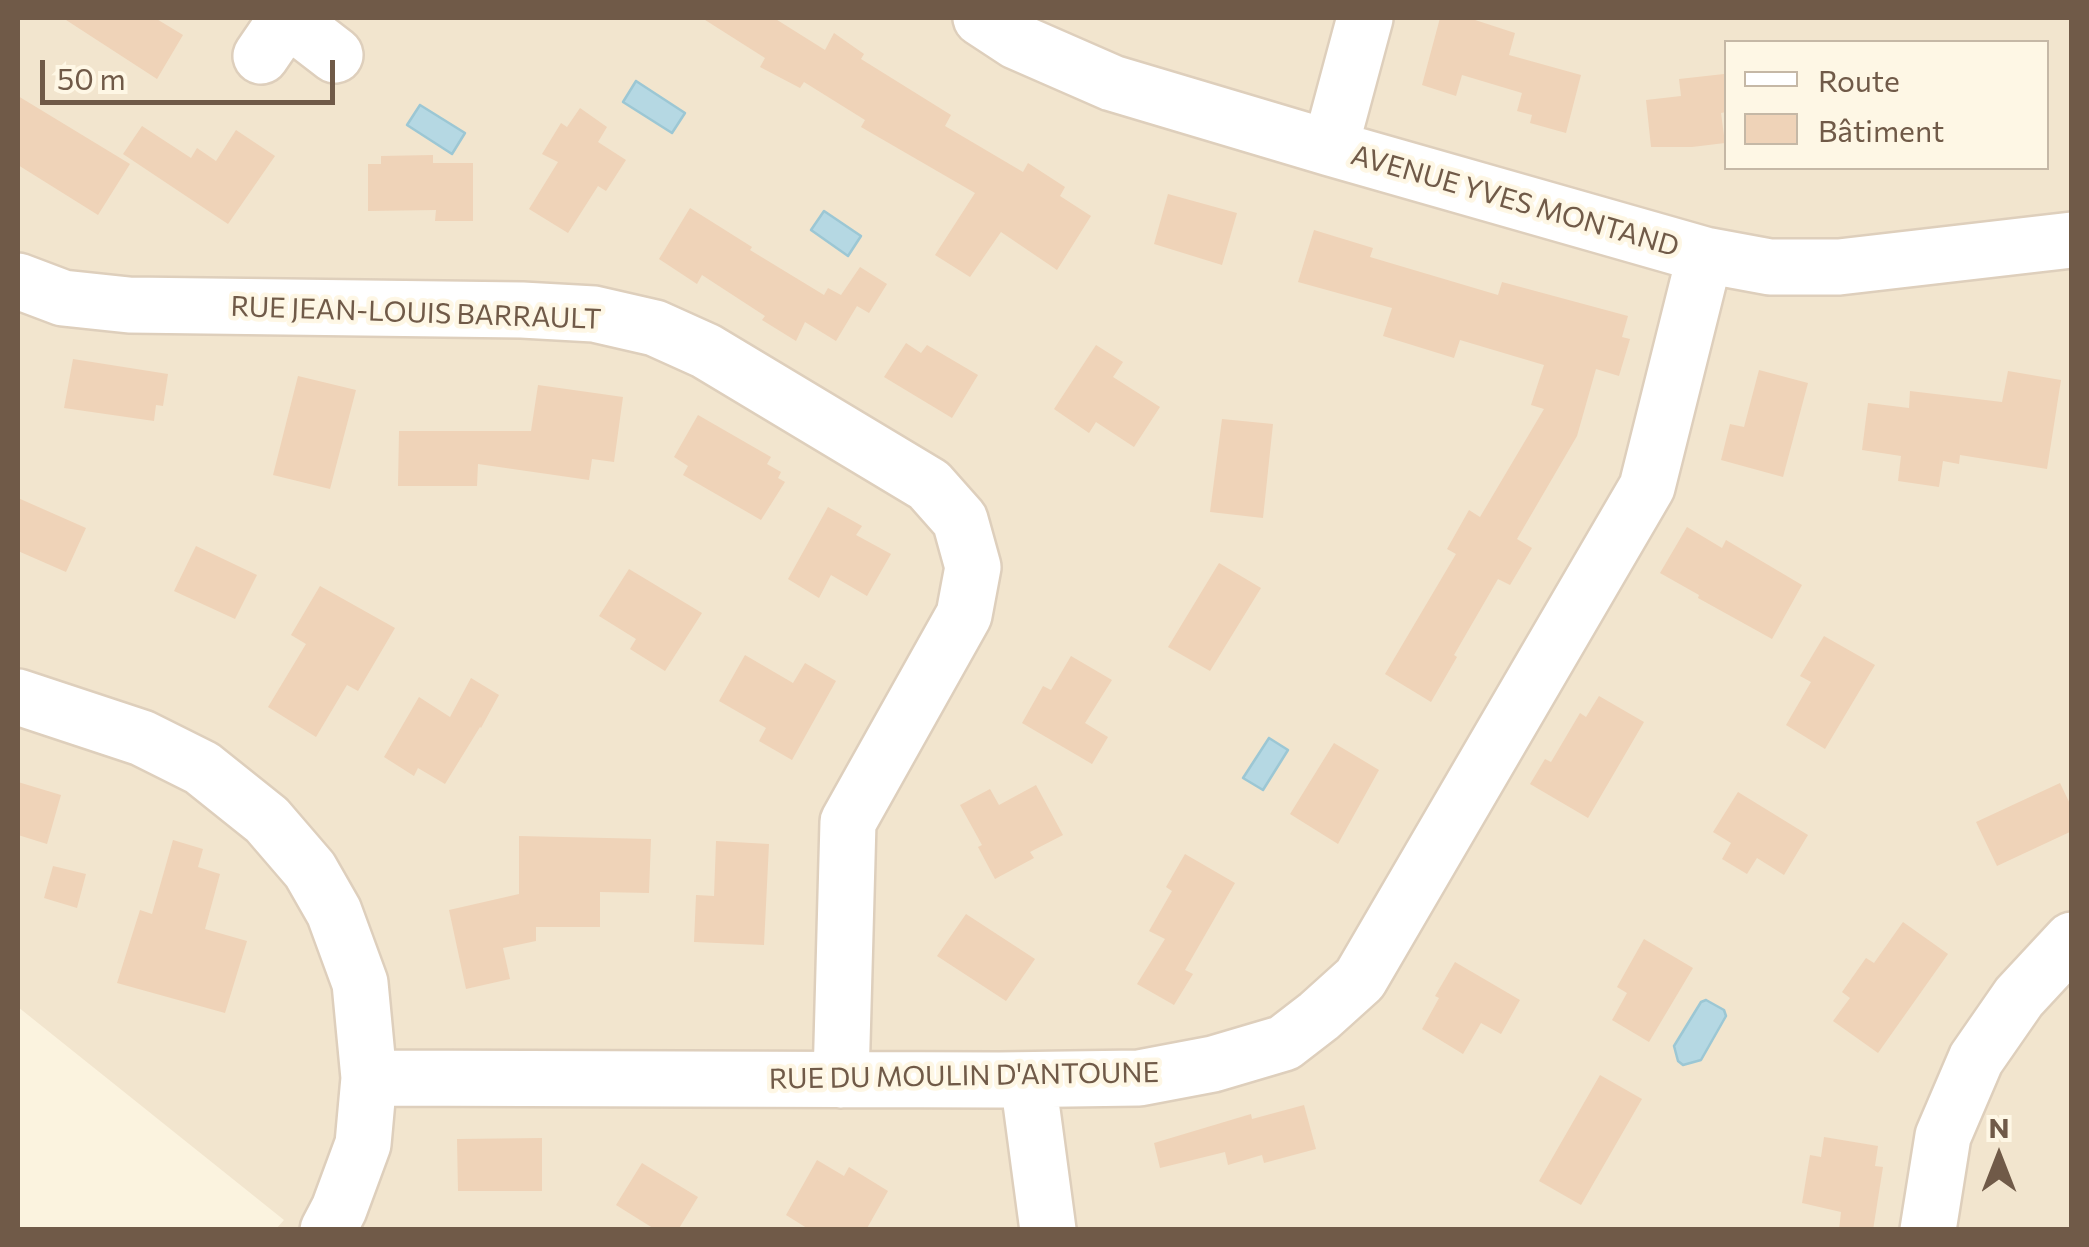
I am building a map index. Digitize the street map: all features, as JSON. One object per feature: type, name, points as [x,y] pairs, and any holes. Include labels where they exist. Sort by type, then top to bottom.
[{"type":"street","name":"AVENUE YVES MONTAND","points":[[981,18],[1016,41],[1112,83],[1705,255],[1770,267],[1839,267],[2072,240]]},
{"type":"street","points":[[1330,148],[1365,18]]},
{"type":"street","points":[[274,37],[335,55]]},
{"type":"street","name":"RUE DU MOULIN D'ANTOUNE","points":[[369,1078],[1139,1078],[1213,1064],[1284,1043],[1360,979],[1647,487],[1705,255]]},
{"type":"street","name":"RUE JEAN-LOUIS BARRAULT","points":[[18,281],[63,298],[129,305],[594,314],[655,328],[706,351],[929,485],[960,520],[973,567],[964,615],[848,822],[841,1080]]},
{"type":"street","points":[[18,697],[142,738],[202,768],[267,820],[310,870],[334,912],[360,983],[369,1078],[363,1144],[328,1230]]},
{"type":"street","points":[[1928,1230],[1943,1136],[1976,1060],[2019,997],[2072,940]]},
{"type":"street","points":[[1028,1080],[1048,1230]]},
{"type":"shaded area","points":[[18,18],[2071,18],[2071,1229],[276,1229],[284,1220],[18,1007]]},
{"type":"water","points":[[636,81],[685,113],[672,133],[623,102]]},
{"type":"water","points":[[420,105],[465,133],[452,154],[407,125]]},
{"type":"water","points":[[824,211],[861,236],[848,256],[811,230]]},
{"type":"water","points":[[1269,738],[1288,750],[1263,790],[1243,778]]},
{"type":"water","points":[[1706,1000],[1724,1010],[1726,1016],[1701,1060],[1683,1065],[1674,1046]]},
{"type":"building","points":[[63,18],[155,18],[183,35],[157,79]]},
{"type":"building","points":[[702,18],[774,18],[825,50],[834,33],[864,54],[861,59],[951,115],[945,126],[1023,172],[1028,163],[1065,187],[1060,196],[1091,216],[1057,270],[1001,232],[970,277],[935,255],[975,193],[861,127],[865,120],[804,82],[800,88],[760,67],[765,58]]},
{"type":"building","points":[[1440,18],[1469,18],[1515,33],[1509,55],[1581,75],[1566,133],[1530,123],[1532,115],[1517,111],[1522,93],[1462,75],[1456,96],[1422,85]]},
{"type":"building","points":[[1724,74],[1724,143],[1651,147],[1646,100],[1681,96],[1679,79]]},
{"type":"building","points":[[18,96],[130,164],[98,215],[18,165]]},
{"type":"building","points":[[580,108],[607,127],[598,142],[626,160],[606,191],[598,186],[568,233],[529,209],[558,162],[542,154],[561,123],[567,127]]},
{"type":"building","points":[[142,126],[191,158],[197,148],[216,161],[236,130],[275,156],[228,224],[123,154]]},
{"type":"building","points":[[433,155],[433,163],[473,163],[473,221],[435,221],[436,210],[368,211],[368,164],[381,164],[381,156]]},
{"type":"building","points":[[1168,194],[1237,213],[1222,265],[1154,244]]},
{"type":"building","points":[[690,208],[824,295],[828,288],[841,295],[860,267],[887,284],[869,313],[857,306],[836,341],[805,322],[796,341],[702,275],[697,284],[659,259]]},
{"type":"building","points":[[1314,230],[1373,248],[1370,257],[1498,295],[1502,282],[1628,316],[1622,337],[1630,339],[1619,376],[1596,369],[1577,436],[1517,539],[1532,548],[1510,585],[1498,579],[1431,702],[1385,674],[1456,554],[1447,549],[1469,510],[1480,517],[1544,409],[1531,405],[1544,365],[1460,340],[1454,358],[1383,336],[1392,308],[1298,282]]},
{"type":"building","points":[[906,343],[921,353],[927,345],[978,375],[952,418],[884,377]]},
{"type":"building","points":[[1096,345],[1123,362],[1113,377],[1160,407],[1134,447],[1096,422],[1089,433],[1054,409]]},
{"type":"building","points":[[73,359],[168,374],[163,406],[156,405],[154,421],[64,408]]},
{"type":"building","points":[[1759,370],[1808,383],[1783,477],[1721,460],[1730,424],[1744,427]]},
{"type":"building","points":[[2008,371],[2061,380],[2047,469],[1960,455],[1959,464],[1943,461],[1939,487],[1898,481],[1901,456],[1862,450],[1868,403],[1909,408],[1910,391],[2002,402]]},
{"type":"building","points":[[298,376],[356,390],[330,489],[273,475]]},
{"type":"building","points":[[538,385],[623,397],[614,462],[592,459],[589,480],[478,464],[477,486],[398,486],[399,431],[531,431]]},
{"type":"building","points":[[698,415],[771,457],[767,464],[781,472],[778,478],[785,482],[761,520],[683,475],[688,466],[674,457]]},
{"type":"building","points":[[1222,419],[1273,424],[1263,518],[1210,512]]},
{"type":"building","points":[[18,498],[86,528],[66,572],[18,551]]},
{"type":"building","points":[[828,507],[862,526],[856,535],[891,554],[867,596],[831,575],[819,598],[788,579]]},
{"type":"building","points":[[1687,527],[1722,548],[1726,540],[1802,585],[1772,639],[1660,573]]},
{"type":"building","points":[[196,546],[257,575],[235,619],[174,591]]},
{"type":"building","points":[[1219,563],[1261,588],[1210,671],[1168,647]]},
{"type":"building","points":[[629,569],[702,613],[665,671],[630,649],[636,639],[599,616]]},
{"type":"building","points":[[320,586],[395,628],[358,691],[347,685],[316,737],[268,707],[306,644],[291,635]]},
{"type":"building","points":[[1824,636],[1875,665],[1825,749],[1786,725],[1811,682],[1800,676]]},
{"type":"building","points":[[745,655],[793,683],[805,663],[836,681],[792,760],[759,741],[766,728],[719,701]]},
{"type":"building","points":[[1071,656],[1112,680],[1085,723],[1108,737],[1092,764],[1022,723],[1043,686],[1051,690]]},
{"type":"building","points":[[471,678],[499,695],[445,784],[418,768],[414,776],[384,757],[419,697],[450,717]]},
{"type":"building","points":[[1599,696],[1644,722],[1588,818],[1530,784],[1545,759],[1551,762],[1580,713],[1586,717]]},
{"type":"building","points":[[1334,743],[1379,770],[1338,844],[1290,814]]},
{"type":"building","points":[[18,782],[61,795],[47,844],[18,835]]},
{"type":"building","points":[[2060,783],[2072,808],[2072,831],[1997,866],[1976,822]]},
{"type":"building","points":[[1036,785],[1063,835],[1030,852],[1034,858],[995,879],[960,805],[990,789],[999,805]]},
{"type":"building","points":[[1738,792],[1808,835],[1784,875],[1757,858],[1747,874],[1722,859],[1731,843],[1713,832]]},
{"type":"building","points":[[519,836],[651,839],[649,893],[600,892],[600,927],[536,927],[536,941],[503,948],[510,979],[466,989],[449,910],[519,894]]},
{"type":"building","points":[[173,840],[203,849],[198,867],[220,874],[205,929],[247,941],[225,1013],[117,983],[140,910],[152,914]]},
{"type":"building","points":[[716,841],[769,844],[764,945],[694,942],[696,895],[714,896]]},
{"type":"building","points":[[1185,854],[1235,883],[1185,970],[1193,974],[1174,1005],[1137,984],[1165,939],[1149,931],[1172,891],[1166,887]]},
{"type":"building","points":[[53,866],[86,874],[77,908],[44,898]]},
{"type":"building","points":[[966,914],[1035,959],[1006,1001],[937,956]]},
{"type":"building","points":[[1903,922],[1948,954],[1878,1053],[1833,1021],[1850,998],[1842,992],[1866,958],[1874,963]]},
{"type":"building","points":[[1644,939],[1693,968],[1649,1042],[1612,1020],[1627,993],[1617,987]]},
{"type":"building","points":[[1455,962],[1520,1000],[1501,1034],[1481,1023],[1463,1054],[1422,1029]]},
{"type":"building","points":[[1600,1075],[1642,1099],[1581,1205],[1539,1181]]},
{"type":"building","points":[[1304,1105],[1316,1149],[1264,1163],[1262,1155],[1228,1165],[1225,1152],[1160,1168],[1154,1143],[1251,1114],[1252,1119]]},
{"type":"building","points":[[1824,1137],[1878,1146],[1875,1166],[1883,1167],[1873,1230],[1839,1230],[1841,1212],[1802,1203],[1810,1155],[1821,1157]]},
{"type":"building","points":[[542,1138],[542,1191],[458,1191],[457,1139]]},
{"type":"building","points":[[817,1160],[844,1176],[849,1167],[888,1191],[866,1230],[810,1230],[786,1215]]},
{"type":"building","points":[[642,1163],[698,1197],[678,1230],[656,1230],[616,1205]]}]
